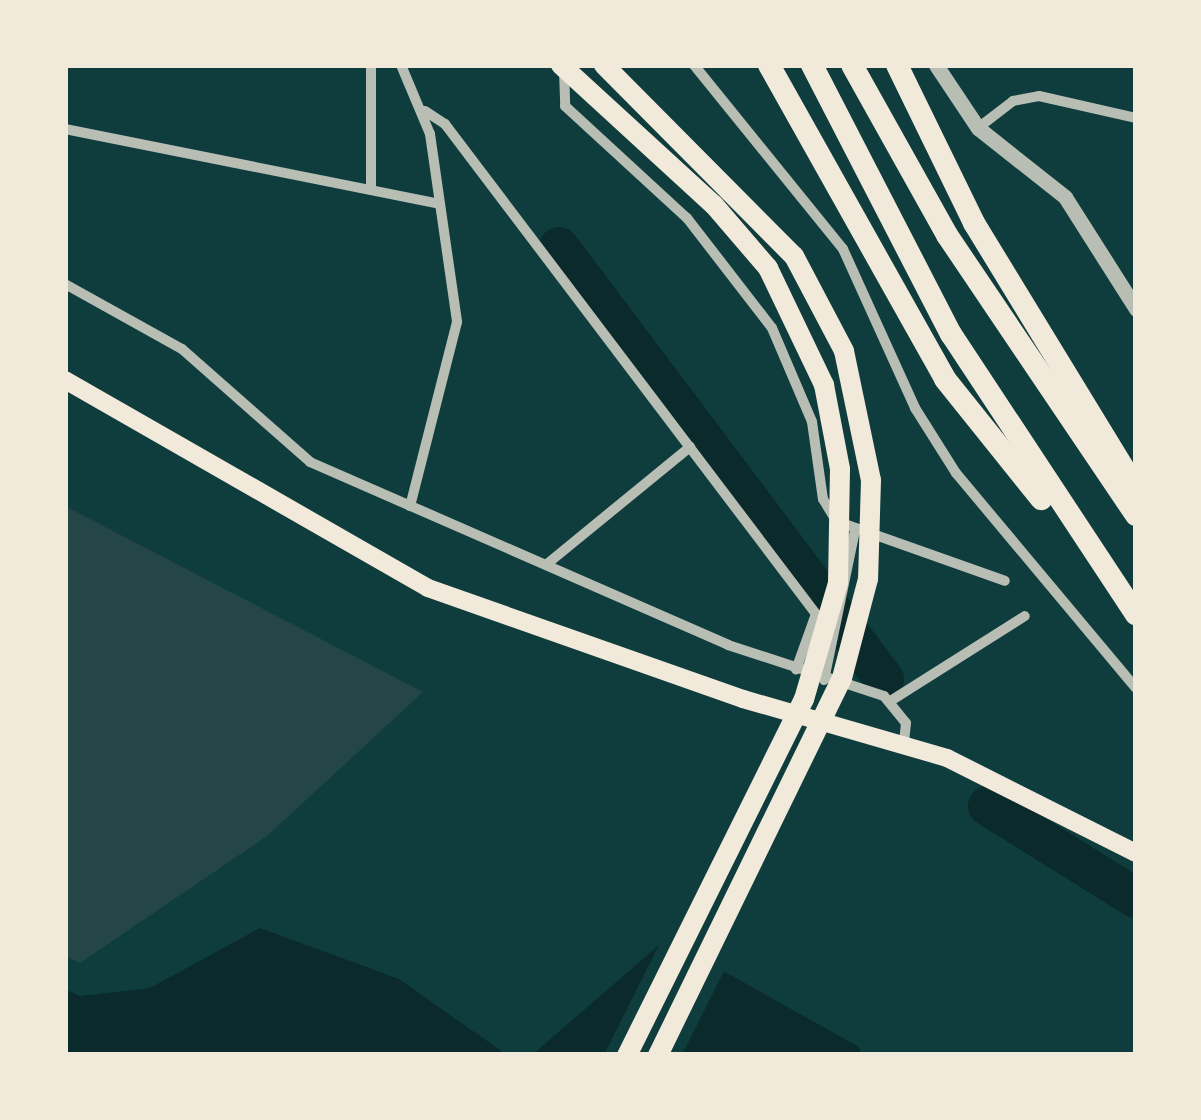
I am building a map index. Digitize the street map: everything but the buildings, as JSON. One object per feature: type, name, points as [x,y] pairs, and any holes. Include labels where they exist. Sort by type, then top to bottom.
[{"type":"highway","points":[[769,65],[945,379],[1009,468],[1090,554]]},
{"type":"highway","points":[[812,65],[950,334],[1090,554],[1136,615]]},
{"type":"highway","points":[[852,65],[947,234],[1136,515]]},
{"type":"highway","points":[[897,65],[983,239],[1136,488]]},
{"type":"main road","points":[[604,65],[760,214],[812,284],[855,386],[871,480],[868,579],[842,678],[658,1055]]},
{"type":"main road","points":[[562,67],[728,219],[789,301],[824,385],[841,497],[838,583],[804,699],[627,1055]]},
{"type":"main road","points":[[65,380],[428,588],[743,699],[904,743],[1003,780],[1136,853]]},
{"type":"street","points":[[371,65],[371,190]]},
{"type":"street","points":[[401,65],[425,111],[457,322],[410,506]]},
{"type":"street","points":[[694,65],[842,249],[915,408],[956,473],[1136,688]]},
{"type":"street","points":[[936,65],[978,128],[1065,197],[1136,309]]},
{"type":"street","points":[[562,67],[565,106],[746,286],[794,372],[823,500],[855,530],[1005,581]]},
{"type":"street","points":[[978,128],[1013,101],[1039,96],[1136,118]]},
{"type":"street","points":[[425,111],[445,124],[816,614],[796,670]]},
{"type":"street","points":[[65,128],[440,204]]},
{"type":"street","points":[[65,284],[182,349],[310,462],[728,645],[892,700],[906,723],[904,743]]},
{"type":"street","points":[[547,564],[690,447]]},
{"type":"street","points":[[824,680],[855,530]]},
{"type":"street","points":[[892,700],[1025,616]]},
{"type":"shaded area","points":[[65,506],[423,692],[267,836],[80,963],[65,956]]},
{"type":"shaded area","points":[[260,928],[399,979],[507,1055],[65,1055],[65,989],[80,996],[150,988]]},
{"type":"shaded area","points":[[666,939],[859,1047],[861,1055],[532,1055]]},
{"type":"pier","points":[[664,935],[726,967],[682,1055],[604,1055]]},
{"type":"waterway","points":[[559,247],[884,679]]},
{"type":"waterway","points":[[988,806],[1136,898]]}]
